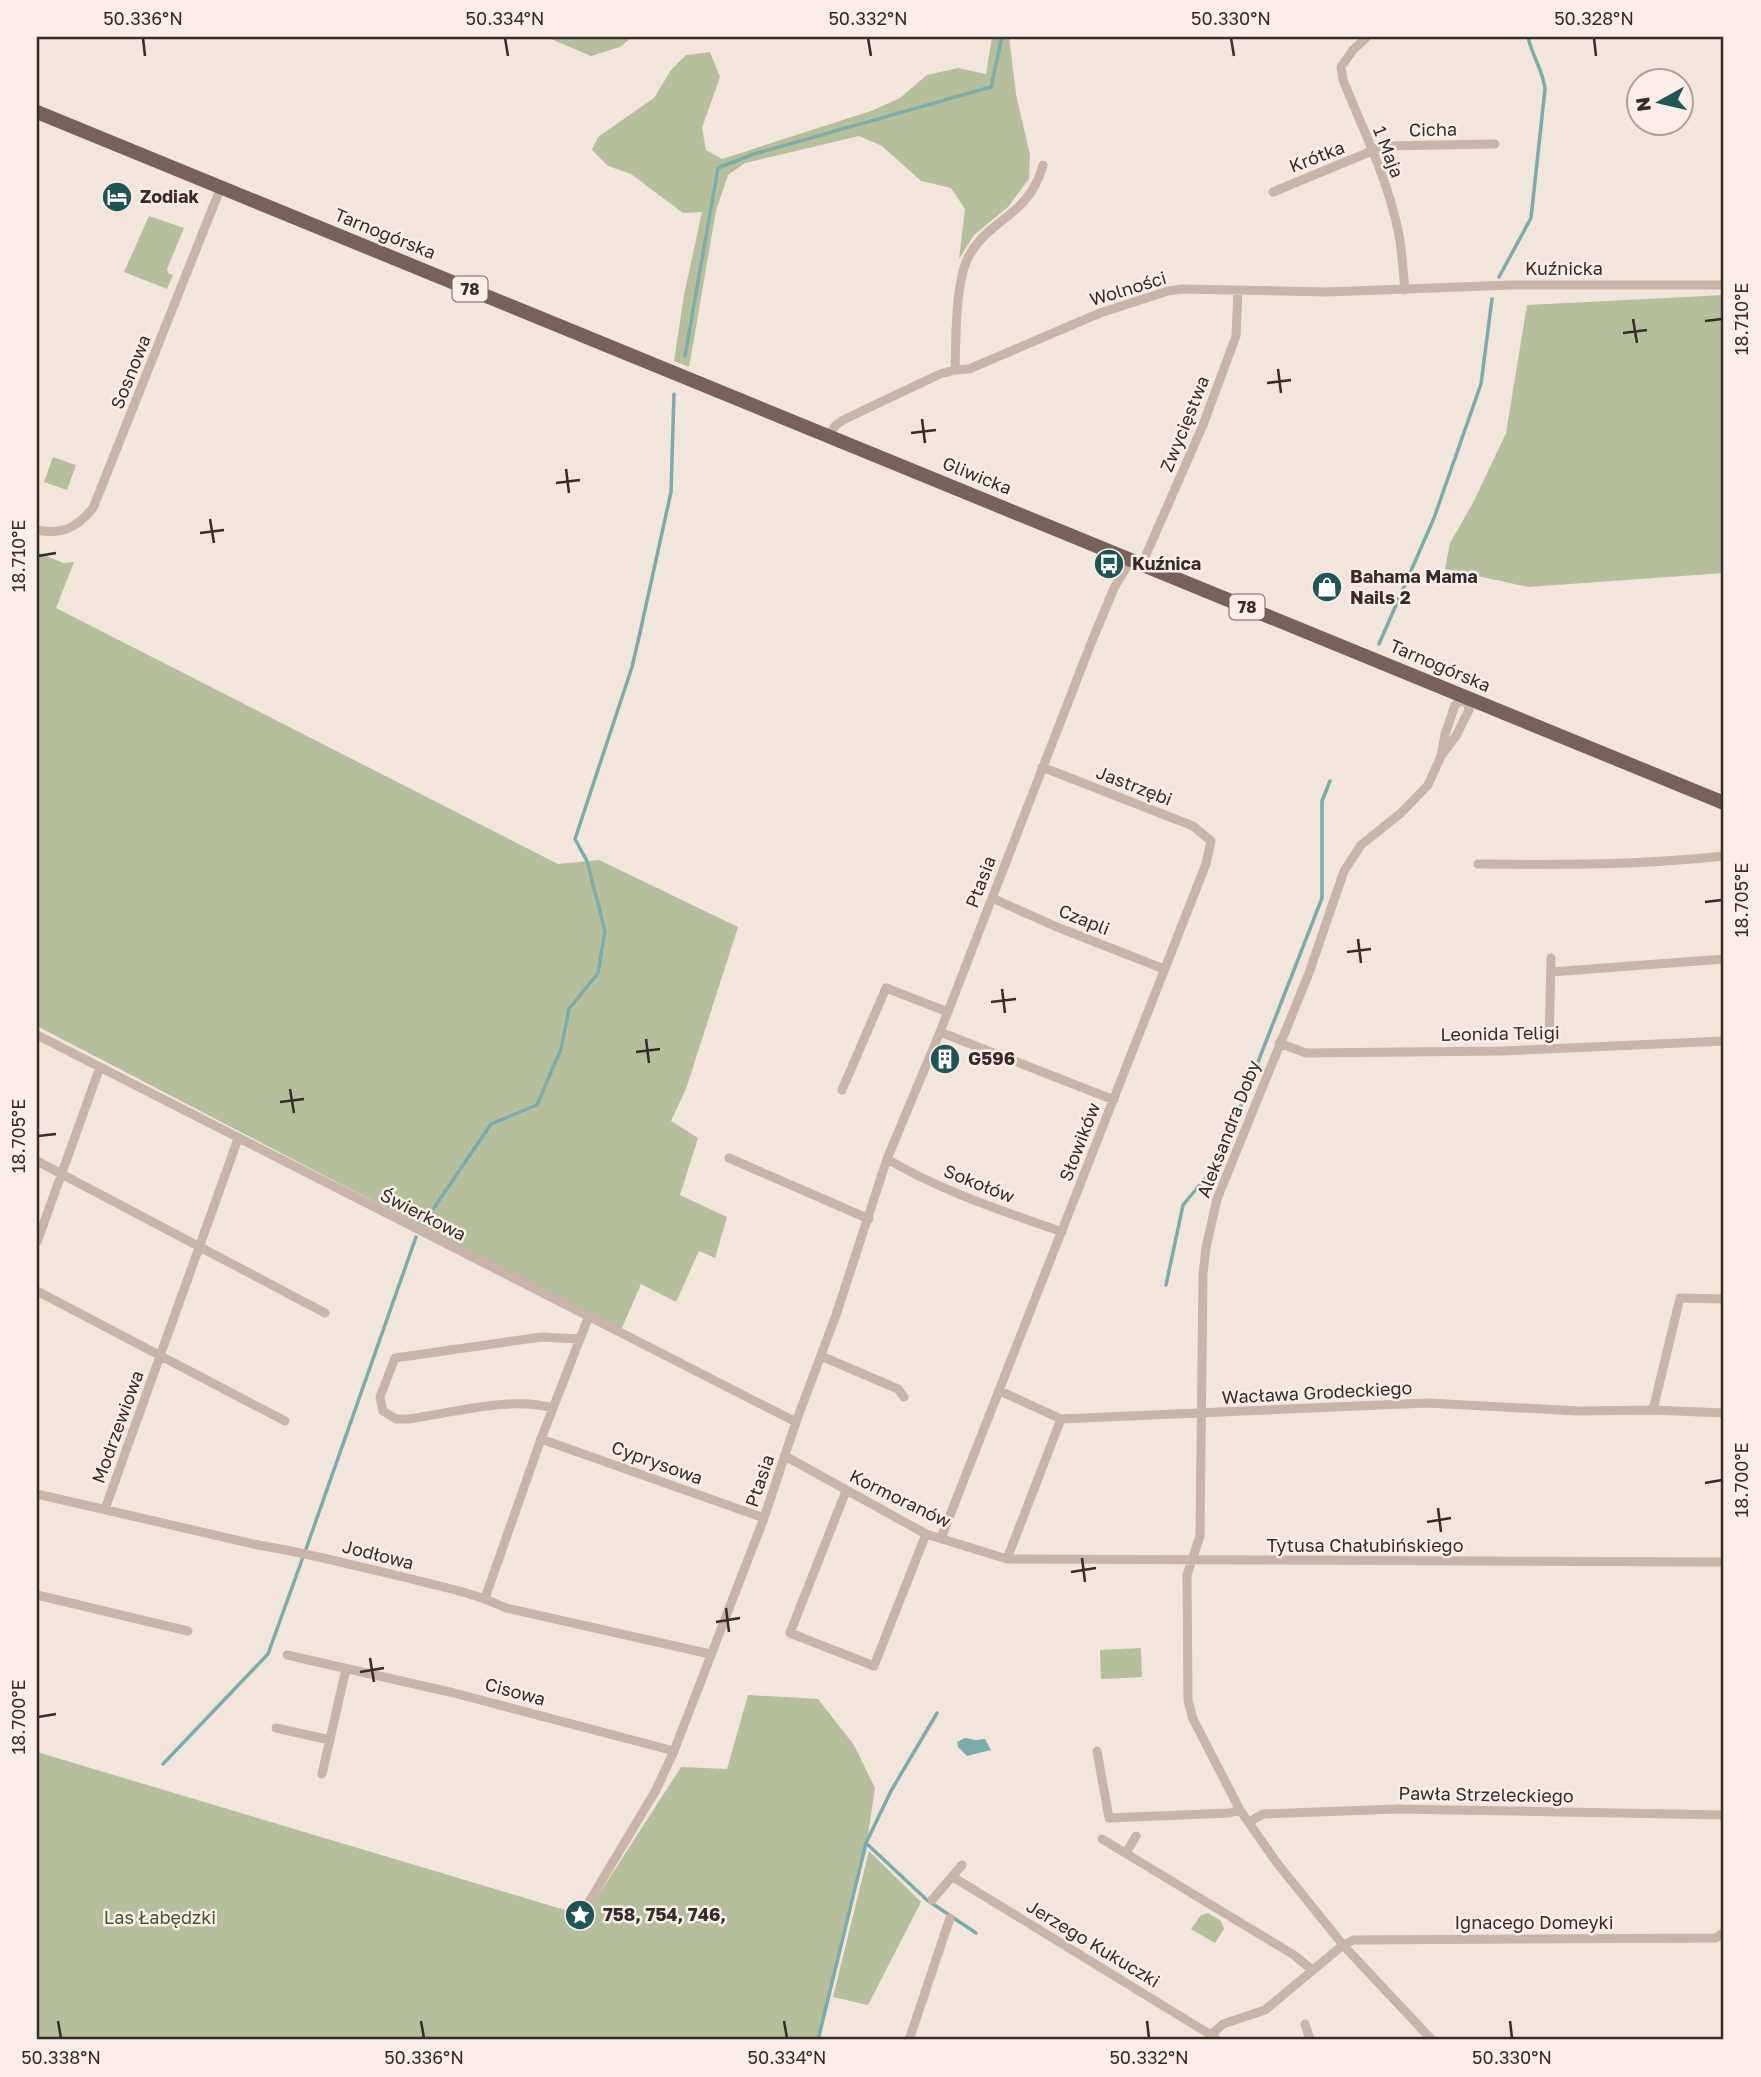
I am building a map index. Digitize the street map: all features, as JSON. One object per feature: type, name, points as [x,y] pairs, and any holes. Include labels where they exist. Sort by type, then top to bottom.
[{"type":"main road","name":"Tarnogórska","points":[[37,112],[719,391]]},
{"type":"main road","name":"Gliwicka","points":[[719,391],[1137,562]]},
{"type":"main road","name":"Tarnogórska","points":[[1137,562],[1724,803]]},
{"type":"street","name":"1 Maja","points":[[1367,37],[1341,67],[1343,80],[1373,152],[1399,232],[1405,290]]},
{"type":"street","name":"Cicha","points":[[1373,152],[1384,146],[1495,144]]},
{"type":"street","name":"Krótka","points":[[1273,192],[1373,152]]},
{"type":"street","points":[[954,370],[962,274],[968,257],[981,239],[1022,206],[1038,183],[1043,165]]},
{"type":"street","name":"Sosnowa","points":[[37,530],[52,533],[66,530],[81,522],[93,508],[221,187]]},
{"type":"street","name":"Kuźnicka","points":[[1405,290],[1520,285],[1724,285]]},
{"type":"street","name":"Wolności","points":[[829,436],[843,420],[912,387],[954,370],[969,369],[1100,313],[1168,291],[1405,290]]},
{"type":"street","name":"Zwycięstwa","points":[[1137,562],[1203,425],[1236,336],[1238,291]]},
{"type":"street","name":"Ptasia","points":[[583,1912],[656,1790],[674,1751],[764,1518],[869,1219],[887,1159],[948,1012],[1109,600],[1137,562]]},
{"type":"street","name":"Aleksandra Doby","points":[[1190,1562],[1200,1536],[1203,1274],[1210,1224],[1221,1187],[1309,973],[1344,871],[1362,845],[1401,813],[1428,785],[1441,756],[1455,705],[1466,698]]},
{"type":"street","name":"Jastrzębi","points":[[1042,768],[1193,826],[1211,841]]},
{"type":"street","name":"Słowików","points":[[941,1538],[1206,864],[1211,841]]},
{"type":"street","points":[[1478,864],[1567,865],[1676,861],[1724,856]]},
{"type":"street","name":"Czapli","points":[[992,898],[1164,970]]},
{"type":"street","points":[[1549,1049],[1551,958]]},
{"type":"street","points":[[1551,972],[1724,958]]},
{"type":"street","points":[[842,1090],[886,988],[948,1012]]},
{"type":"street","points":[[940,1032],[1114,1100]]},
{"type":"street","name":"Świerkowa","points":[[37,1035],[796,1422]]},
{"type":"street","name":"Leonida Teligi","points":[[1279,1043],[1306,1053],[1549,1049],[1724,1041]]},
{"type":"street","points":[[37,1242],[100,1067]]},
{"type":"street","name":"Modrzewiowa","points":[[105,1509],[238,1139]]},
{"type":"street","points":[[729,1158],[869,1219]]},
{"type":"street","name":"Sokołów","points":[[887,1159],[912,1174],[1062,1232]]},
{"type":"street","points":[[37,1161],[325,1313]]},
{"type":"street","name":"Modrzewiowa","points":[[37,1291],[285,1422]]},
{"type":"street","points":[[1653,1410],[1680,1298],[1724,1299]]},
{"type":"street","points":[[485,1598],[552,1408],[588,1318]]},
{"type":"street","points":[[552,1408],[535,1403],[516,1404],[396,1419],[383,1411],[380,1397],[395,1358],[541,1337],[579,1339]]},
{"type":"street","points":[[821,1356],[898,1389],[904,1397]]},
{"type":"street","points":[[1000,1391],[1061,1419],[1007,1559]]},
{"type":"street","name":"Wacława Grodeckiego","points":[[1061,1419],[1202,1415],[1427,1403],[1579,1411],[1724,1413]]},
{"type":"street","name":"Cyprysowa","points":[[541,1439],[764,1518]]},
{"type":"street","name":"Kormoranów","points":[[785,1456],[926,1534],[1007,1559]]},
{"type":"street","points":[[846,1491],[790,1633],[874,1666],[926,1534]]},
{"type":"street","name":"Jodłowa","points":[[37,1494],[258,1545],[293,1550],[485,1598],[506,1608],[710,1654]]},
{"type":"street","name":"Tytusa Chałubińskiego","points":[[1007,1559],[1190,1562],[1724,1562]]},
{"type":"street","points":[[1190,1562],[1187,1586],[1188,1700],[1193,1719],[1240,1810],[1277,1863],[1343,1945],[1432,2040]]},
{"type":"street","points":[[37,1595],[188,1631]]},
{"type":"street","name":"Cisowa","points":[[287,1654],[454,1693],[674,1751]]},
{"type":"street","points":[[322,1774],[346,1669]]},
{"type":"street","points":[[276,1728],[330,1740]]},
{"type":"street","points":[[1097,1751],[1109,1818],[1228,1813],[1240,1810]]},
{"type":"street","name":"Pawła Strzeleckiego","points":[[1249,1822],[1263,1814],[1396,1809],[1724,1815]]},
{"type":"street","points":[[1126,1853],[1136,1836]]},
{"type":"street","points":[[1102,1839],[1294,1955],[1312,1970]]},
{"type":"street","points":[[932,1900],[962,1865]]},
{"type":"street","name":"Jerzego Kukuczki","points":[[953,1877],[1214,2037]]},
{"type":"street","points":[[909,2040],[950,1918]]},
{"type":"street","name":"Ignacego Domeyki","points":[[1343,1945],[1354,1940],[1716,1938],[1724,1932]]},
{"type":"street","points":[[1214,2037],[1223,2024],[1265,2010],[1343,1945]]},
{"type":"street","points":[[1305,2024],[1310,2040]]},
{"type":"green space","points":[[546,37],[632,37],[620,47],[591,56]]},
{"type":"green space","points":[[992,37],[1009,37],[1016,94],[1030,155],[1029,179],[1008,207],[974,235],[959,259],[965,209],[951,188],[921,181],[882,146],[859,136],[745,163],[728,175],[716,211],[689,367],[674,361],[684,295],[702,212],[683,213],[631,174],[608,166],[592,150],[598,137],[654,98],[671,70],[686,55],[710,52],[720,77],[702,128],[706,150],[722,159],[871,111],[900,98],[927,75],[958,68],[986,74]]},
{"type":"green space","points":[[149,216],[184,228],[167,269],[168,273],[173,275],[167,289],[124,272]]},
{"type":"green space","points":[[1724,295],[1724,573],[1528,587],[1445,569],[1450,543],[1474,501],[1506,433],[1527,305]]},
{"type":"green space","points":[[53,457],[76,465],[67,490],[44,482]]},
{"type":"green space","points":[[37,552],[63,563],[74,562],[56,608],[558,864],[599,860],[738,927],[686,1089],[671,1121],[698,1138],[680,1195],[727,1217],[715,1258],[699,1251],[676,1302],[641,1284],[622,1328],[617,1328],[37,1026]]},
{"type":"green space","points":[[1141,1648],[1142,1677],[1101,1679],[1100,1650]]},
{"type":"green space","name":"Las Łabędzki","points":[[748,1695],[818,1699],[854,1745],[875,1788],[865,1855],[818,2040],[37,2040],[37,1752],[585,1916],[681,1767],[727,1769]]},
{"type":"green space","points":[[869,1851],[921,1902],[868,2005],[833,1997]]},
{"type":"green space","points":[[1208,1913],[1221,1921],[1224,1929],[1215,1943],[1191,1929],[1201,1915]]},
{"type":"water","points":[[965,1738],[985,1739],[991,1750],[967,1756],[957,1742]]},
{"type":"waterway","points":[[685,356],[718,168],[754,154],[991,87],[1002,37]]},
{"type":"waterway","points":[[1499,277],[1531,218],[1545,89],[1528,37]]},
{"type":"waterway","points":[[1379,644],[1434,518],[1481,384],[1492,299]]},
{"type":"waterway","points":[[423,1224],[491,1124],[537,1105],[561,1049],[569,1009],[598,973],[605,931],[587,861],[575,839],[632,667],[639,637],[671,492],[674,394]]},
{"type":"waterway","points":[[1166,1285],[1183,1205],[1219,1162],[1322,898],[1322,801],[1330,781]]},
{"type":"waterway","points":[[306,1549],[416,1237]]},
{"type":"waterway","points":[[163,1764],[268,1654],[303,1557]]},
{"type":"waterway","points":[[818,2040],[866,1843],[891,1791],[937,1713]]},
{"type":"waterway","points":[[867,1844],[927,1900],[976,1933]]},
{"type":"place","name":"Zodiak","points":[[117,197]]},
{"type":"place","name":"Kuźnica","points":[[1109,564]]},
{"type":"place","name":"Bahama Mama Nails 2","points":[[1327,587]]},
{"type":"place","name":"G596","points":[[945,1059]]},
{"type":"place","name":"758, 754, 746,","points":[[580,1915]]}]
